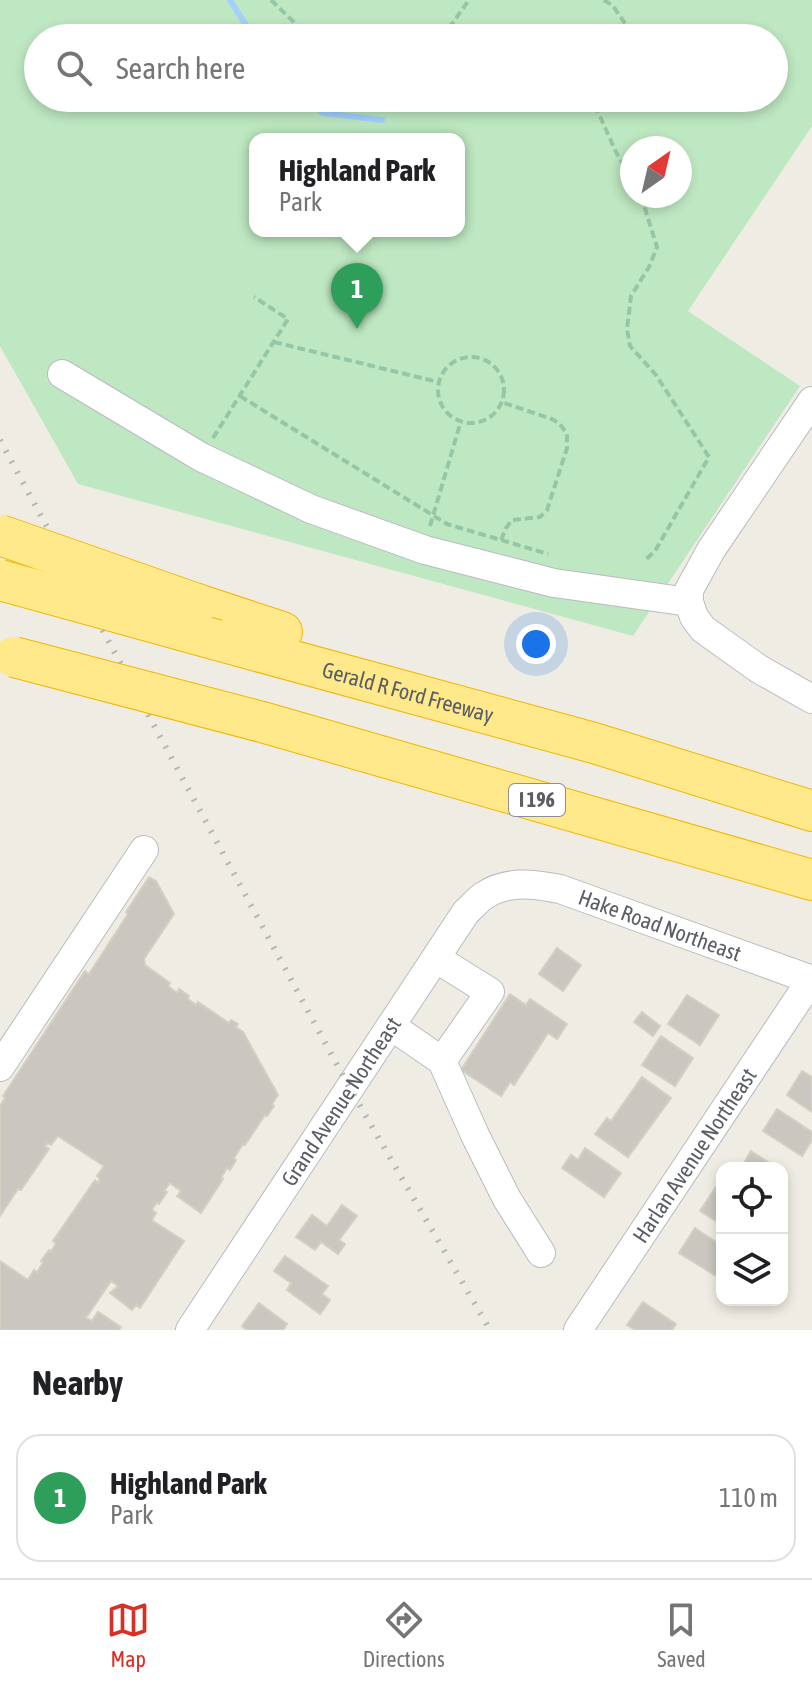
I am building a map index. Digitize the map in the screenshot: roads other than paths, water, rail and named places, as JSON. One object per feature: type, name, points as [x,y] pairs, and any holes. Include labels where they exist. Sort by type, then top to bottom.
[{"type":"highway","points":[[0,535],[339,651],[471,690],[594,743]]},
{"type":"highway","name":"Gerald R Ford Freeway","points":[[0,580],[594,743],[812,811]]},
{"type":"highway","name":"I 196","points":[[5,657],[262,722],[812,880]]},
{"type":"street","points":[[62,374],[201,457],[311,509],[423,549],[554,583],[689,602]]},
{"type":"street","points":[[812,401],[698,571],[689,590],[694,617],[703,629],[759,669],[812,699]]},
{"type":"street","points":[[0,1067],[144,850]]},
{"type":"street","name":"Hake Road Northeast","points":[[506,886],[537,884],[560,889],[812,980]]},
{"type":"street","name":"Grand Avenue Northeast","points":[[190,1330],[466,912],[485,895],[506,886]]},
{"type":"street","points":[[437,959],[490,992],[442,1061]]},
{"type":"street","name":"Harlan Avenue Northeast","points":[[578,1330],[812,980]]},
{"type":"street","points":[[391,1026],[442,1061],[507,1199],[541,1253]]},
{"type":"waterway","points":[[230,0],[245,24]]},
{"type":"waterway","points":[[322,112],[382,120]]},
{"type":"railway","points":[[0,440],[349,1087],[490,1330]]},
{"type":"place","name":"Highland Park","points":[[357,329]]}]
